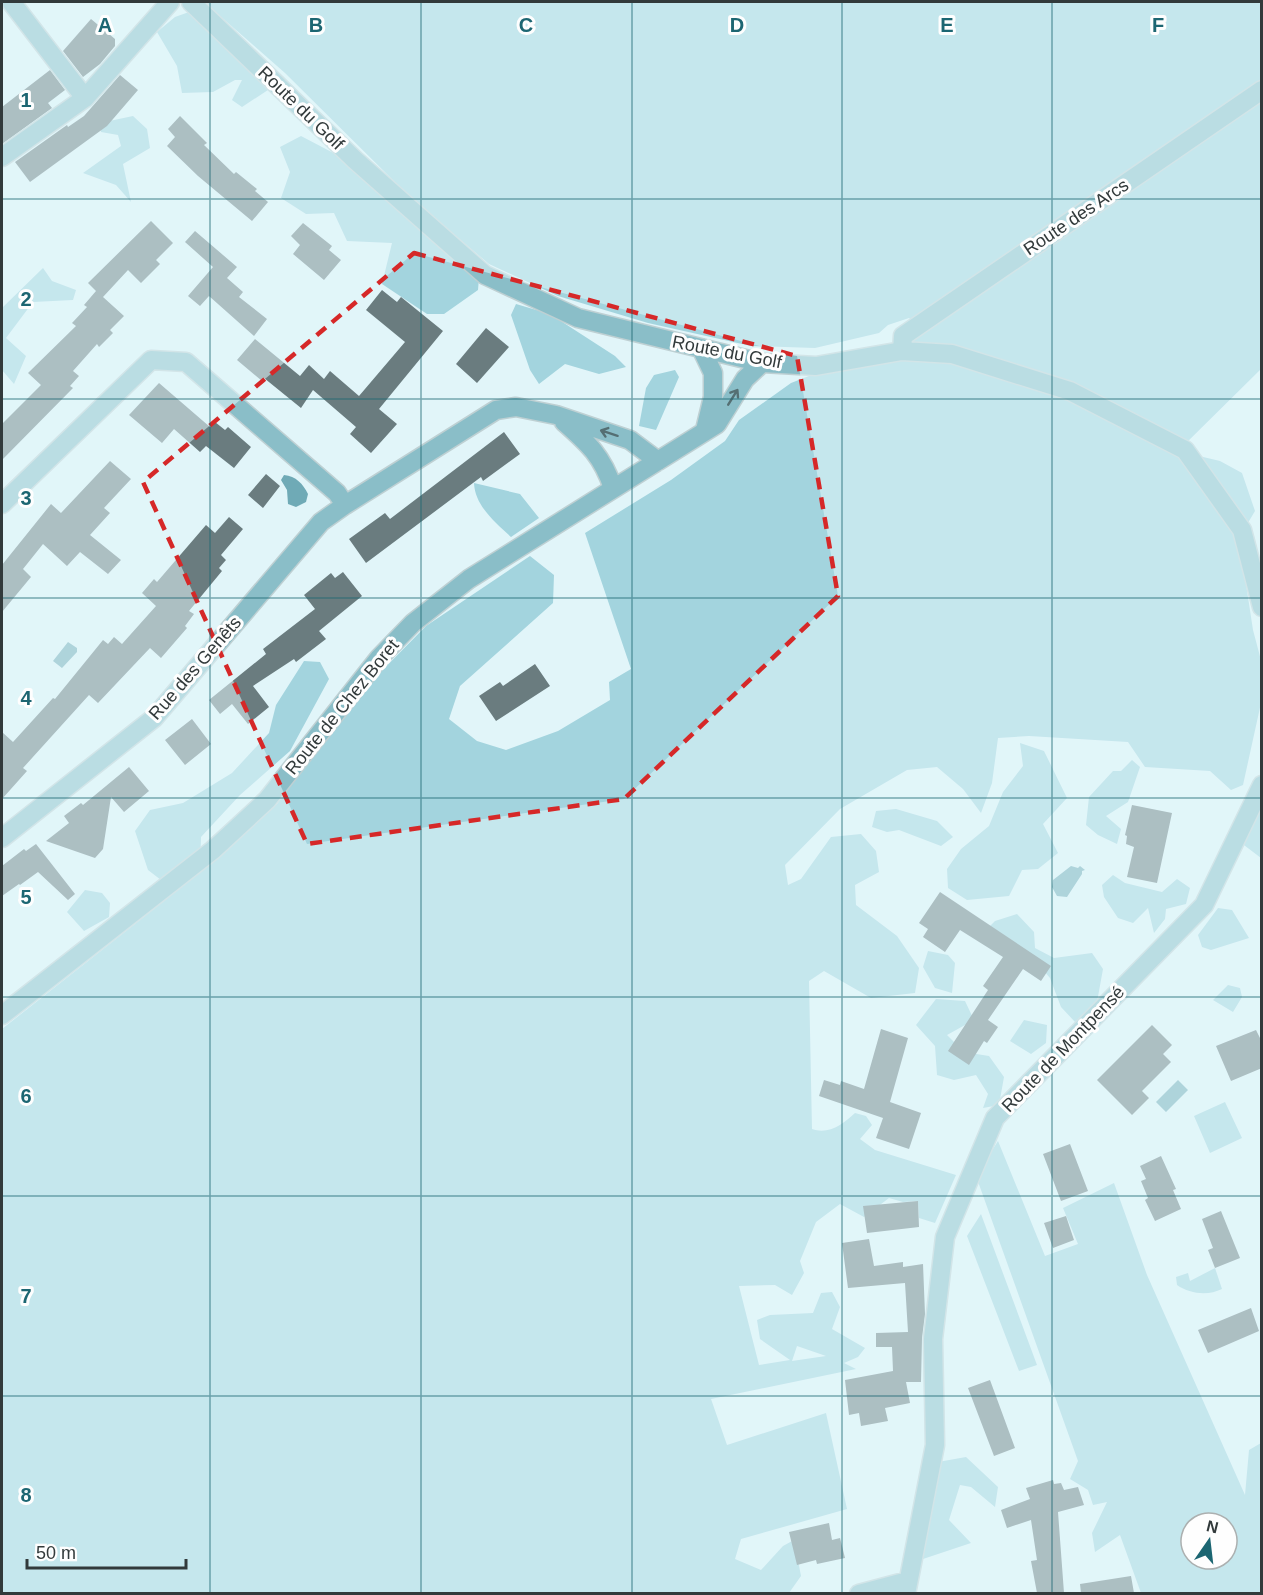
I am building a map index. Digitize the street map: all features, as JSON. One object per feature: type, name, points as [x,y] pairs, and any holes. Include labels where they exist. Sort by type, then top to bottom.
[{"type":"street","points":[[2,157],[85,98],[170,2]]},
{"type":"street","name":"Route du Golf","points":[[191,2],[355,160],[485,275],[578,318],[762,363],[816,366],[902,351],[952,354],[1070,391],[1185,450],[1242,530],[1262,607]]},
{"type":"street","points":[[12,3],[85,98]]},
{"type":"street","name":"Route des Arcs","points":[[902,351],[903,336],[1262,90]]},
{"type":"street","points":[[701,348],[713,373],[714,397],[705,430]]},
{"type":"street","points":[[2,504],[151,360],[186,362],[337,493],[345,505]]},
{"type":"street","name":"Route de Chez Boret","points":[[2,1014],[213,850],[267,800],[379,658],[413,623],[469,579],[717,424],[745,379],[762,363]]},
{"type":"street","name":"Rue des Genêts","points":[[2,838],[154,718],[321,522],[495,410],[516,407],[556,415],[630,440],[658,461]]},
{"type":"street","name":"Rue des Genêts","points":[[556,415],[592,446],[614,488]]},
{"type":"street","name":"Route de Montpensé","points":[[907,1587],[935,1445],[933,1339],[945,1236],[995,1118],[1204,904],[1262,785]]},
{"type":"street","points":[[859,1593],[907,1587]]},
{"type":"highlighted area","points":[[414,253],[797,356],[838,596],[624,799],[307,844],[143,482]]},
{"type":"shaded area","points":[[204,2],[1261,2],[1261,369],[1178,451],[1220,461],[1242,473],[1255,511],[1239,538],[1253,630],[1262,664],[1261,703],[1243,785],[1231,790],[1210,771],[1145,767],[1128,742],[1029,736],[998,738],[992,783],[981,813],[963,789],[937,767],[907,770],[840,809],[785,865],[788,885],[801,879],[831,837],[861,834],[876,851],[879,872],[855,885],[856,905],[897,936],[919,968],[915,993],[871,998],[824,971],[809,981],[812,1129],[824,1131],[830,1129],[855,1113],[866,1116],[872,1125],[860,1139],[875,1150],[956,1175],[935,1223],[919,1218],[918,1201],[903,1202],[889,1198],[864,1217],[840,1204],[816,1222],[800,1261],[804,1273],[792,1295],[775,1285],[739,1286],[759,1365],[790,1360],[760,1339],[757,1320],[770,1315],[813,1313],[821,1293],[832,1292],[840,1307],[832,1329],[865,1348],[858,1357],[844,1363],[856,1369],[711,1399],[727,1445],[826,1413],[847,1509],[741,1539],[735,1559],[761,1570],[783,1546],[794,1540],[801,1576],[789,1593],[2,1594],[2,1029],[164,901],[161,880],[148,870],[135,831],[150,810],[183,803],[232,773],[269,733],[276,705],[304,661],[320,662],[329,679],[290,751],[240,795],[201,837],[200,870],[277,804],[358,695],[426,626],[530,556],[554,575],[553,603],[460,686],[449,719],[477,741],[506,750],[558,731],[610,700],[609,682],[631,669],[585,533],[671,480],[725,441],[739,420],[791,383],[924,331],[909,318],[888,325],[879,333],[815,348],[751,346],[648,323],[558,296],[489,264],[411,198],[285,73]],"holes":[[[797,1346],[826,1356],[792,1361]]]},
{"type":"shaded area","points":[[189,12],[197,15],[271,88],[242,107],[232,100],[242,80],[235,80],[213,92],[182,93],[177,66],[157,32],[175,17]]},
{"type":"shaded area","points":[[133,116],[147,129],[150,148],[123,164],[131,202],[116,185],[83,173],[121,146],[118,135],[101,132],[100,123]]},
{"type":"shaded area","points":[[301,136],[343,158],[479,278],[478,290],[444,314],[427,314],[382,284],[392,243],[347,241],[334,213],[306,214],[281,198],[290,172],[280,147]]},
{"type":"shaded area","points":[[43,268],[52,281],[76,290],[73,300],[33,302],[6,338],[26,356],[14,384],[2,370],[2,308]]},
{"type":"shaded area","points":[[516,304],[550,314],[615,356],[626,367],[599,374],[565,364],[539,384],[530,370],[511,315]]},
{"type":"shaded area","points":[[675,370],[679,377],[656,430],[639,426],[646,388],[654,375]]},
{"type":"shaded area","points":[[284,475],[296,479],[301,484],[308,494],[306,502],[296,507],[288,504],[287,490],[281,480]]},
{"type":"shaded area","points":[[474,483],[520,494],[539,518],[511,537],[482,506]]},
{"type":"shaded area","points":[[68,642],[77,648],[77,652],[62,668],[53,661]]},
{"type":"shaded area","points":[[1020,743],[1044,751],[1067,798],[1043,824],[1058,853],[1038,869],[1022,870],[1009,896],[967,900],[948,888],[947,869],[961,849],[989,826],[1003,792],[1023,766]]},
{"type":"shaded area","points":[[1132,760],[1140,767],[1128,802],[1106,816],[1121,829],[1117,844],[1098,835],[1086,825],[1089,797],[1113,771],[1121,771]]},
{"type":"shaded area","points":[[1261,785],[1261,858],[1236,839]]},
{"type":"shaded area","points":[[896,809],[937,821],[953,837],[941,846],[899,830],[887,832],[872,827],[876,811]]},
{"type":"shaded area","points":[[1071,866],[1078,868],[1080,866],[1085,870],[1082,871],[1067,897],[1057,896],[1052,887],[1053,880]]},
{"type":"shaded area","points":[[1113,875],[1125,883],[1162,892],[1177,879],[1190,888],[1186,904],[1166,909],[1165,919],[1154,933],[1148,908],[1133,923],[1118,918],[1104,897],[1102,885]]},
{"type":"shaded area","points":[[85,890],[102,893],[110,903],[109,917],[84,931],[67,912]]},
{"type":"shaded area","points":[[1218,908],[1232,910],[1249,938],[1211,950],[1202,947],[1198,935]]},
{"type":"shaded area","points":[[1017,914],[1034,932],[1035,948],[1054,958],[1092,953],[1103,969],[1097,1002],[1076,1023],[1061,1007],[1050,978],[1037,963],[988,928],[995,921]]},
{"type":"shaded area","points":[[928,951],[948,955],[955,963],[952,993],[935,988],[923,967]]},
{"type":"shaded area","points":[[1228,985],[1240,988],[1242,997],[1233,1012],[1213,1000]]},
{"type":"shaded area","points":[[936,999],[965,1001],[974,1020],[947,1035],[964,1052],[989,1056],[1004,1077],[999,1105],[983,1108],[988,1094],[976,1075],[954,1080],[937,1075],[935,1046],[916,1025]]},
{"type":"shaded area","points":[[1024,1020],[1047,1025],[1046,1043],[1031,1054],[1010,1041]]},
{"type":"shaded area","points":[[1178,1080],[1188,1090],[1166,1112],[1156,1102]]},
{"type":"shaded area","points":[[1225,1102],[1242,1138],[1210,1153],[1194,1116]]},
{"type":"shaded area","points":[[998,1141],[1045,1256],[1078,1244],[1063,1208],[1114,1183],[1147,1275],[1245,1495],[1249,1450],[1261,1443],[1261,1593],[1141,1593],[1120,1535],[1095,1552],[1092,1533],[1107,1502],[1093,1505],[1088,1490],[1070,1479],[1078,1461],[976,1176]]},
{"type":"shaded area","points":[[981,1214],[1037,1365],[1019,1371],[967,1236]]},
{"type":"shaded area","points":[[1215,1268],[1222,1289],[1211,1293],[1199,1293],[1177,1285],[1176,1277],[1188,1273],[1190,1281]]},
{"type":"shaded area","points":[[966,1457],[998,1487],[995,1507],[971,1487],[960,1485],[949,1520],[971,1543],[920,1560],[938,1462]]},
{"type":"building","points":[[91,19],[115,39],[115,46],[100,64],[83,77],[63,51]]},
{"type":"building","points":[[50,70],[65,90],[48,103],[52,108],[2,144],[2,107]]},
{"type":"building","points":[[120,75],[138,90],[107,126],[30,182],[15,162],[67,125],[68,127],[84,116]]},
{"type":"building","points":[[180,116],[207,143],[204,145],[234,174],[236,172],[257,189],[255,191],[268,202],[252,221],[198,176],[167,146],[175,137],[168,129]]},
{"type":"building","points":[[151,221],[173,243],[156,260],[160,264],[141,283],[128,270],[103,297],[124,316],[110,330],[113,333],[99,347],[97,344],[73,371],[79,376],[70,386],[73,388],[2,460],[2,424],[41,385],[28,373],[76,326],[72,323],[87,307],[84,305],[96,291],[88,283]]},
{"type":"building","points":[[303,223],[332,246],[329,250],[341,260],[324,280],[293,254],[300,245],[291,236]]},
{"type":"building","points":[[195,231],[237,267],[227,278],[243,292],[239,297],[267,319],[254,336],[209,296],[200,306],[188,296],[213,267],[185,242]]},
{"type":"building","points":[[382,290],[397,302],[401,297],[443,331],[379,409],[397,424],[371,453],[350,434],[356,427],[313,390],[301,408],[237,360],[255,339],[300,376],[309,365],[324,379],[330,371],[359,396],[405,342],[366,310]]},
{"type":"building","points":[[486,328],[509,347],[477,383],[456,364]]},
{"type":"building","points":[[159,383],[210,427],[215,422],[225,430],[228,427],[251,447],[234,468],[206,446],[200,452],[174,429],[162,443],[129,415]]},
{"type":"building","points":[[504,432],[520,454],[483,481],[481,477],[366,563],[349,539],[385,513],[390,519]]},
{"type":"building","points":[[110,461],[131,479],[104,508],[110,513],[90,535],[121,560],[108,574],[80,552],[67,566],[43,544],[23,569],[31,577],[2,612],[2,565],[51,504],[61,513]]},
{"type":"building","points":[[266,474],[280,486],[263,508],[248,495]]},
{"type":"building","points":[[229,517],[243,529],[221,555],[226,560],[219,568],[222,571],[189,611],[194,614],[185,626],[187,628],[161,658],[150,648],[98,703],[89,695],[23,768],[27,771],[2,799],[2,732],[13,742],[53,698],[55,699],[103,640],[108,644],[114,637],[122,644],[156,606],[142,593],[154,579],[157,582],[206,525],[215,533]]},
{"type":"building","points":[[343,572],[362,596],[319,631],[326,639],[296,662],[294,659],[253,686],[269,707],[248,724],[232,704],[220,714],[209,700],[266,654],[263,649],[315,609],[304,595],[331,573],[335,578]]},
{"type":"building","points":[[535,664],[550,686],[496,721],[479,696],[500,682],[503,686]]},
{"type":"building","points":[[192,719],[211,744],[185,765],[165,740]]},
{"type":"building","points":[[129,767],[149,791],[124,812],[111,797],[103,849],[95,858],[46,841],[69,823],[64,816],[81,803],[83,805]]},
{"type":"building","points":[[1132,805],[1172,813],[1157,883],[1127,877],[1134,847],[1126,844],[1127,836],[1125,835]]},
{"type":"building","points":[[36,844],[75,894],[68,900],[38,872],[2,896],[2,866],[24,849],[26,851]]},
{"type":"building","points":[[940,892],[1051,966],[1041,981],[1023,969],[988,1020],[998,1027],[987,1043],[984,1041],[969,1065],[948,1051],[988,990],[983,986],[1003,957],[960,930],[945,952],[923,937],[928,929],[919,923]]},
{"type":"building","points":[[1152,1025],[1172,1045],[1163,1054],[1171,1062],[1142,1091],[1149,1098],[1132,1115],[1097,1080]]},
{"type":"building","points":[[881,1029],[908,1038],[890,1102],[921,1113],[909,1149],[876,1138],[883,1118],[819,1096],[824,1080],[840,1085],[841,1081],[864,1089]]},
{"type":"building","points":[[1256,1030],[1262,1042],[1262,1068],[1231,1081],[1216,1046]]},
{"type":"building","points":[[1070,1144],[1088,1191],[1061,1201],[1043,1154]]},
{"type":"building","points":[[1161,1156],[1176,1189],[1173,1190],[1181,1209],[1155,1221],[1145,1200],[1148,1198],[1141,1181],[1146,1179],[1140,1166]]},
{"type":"building","points":[[918,1201],[919,1227],[867,1233],[863,1206]]},
{"type":"building","points":[[1221,1211],[1240,1258],[1215,1268],[1208,1250],[1213,1248],[1202,1219]]},
{"type":"building","points":[[1066,1216],[1074,1240],[1053,1248],[1044,1223]]},
{"type":"building","points":[[869,1239],[874,1266],[903,1262],[903,1267],[923,1264],[925,1314],[921,1382],[906,1382],[910,1403],[885,1408],[888,1421],[861,1426],[859,1413],[849,1415],[845,1380],[893,1371],[892,1347],[876,1347],[876,1333],[908,1332],[905,1283],[848,1288],[842,1243]]},
{"type":"building","points":[[1251,1308],[1259,1331],[1208,1353],[1198,1330]]},
{"type":"building","points":[[990,1380],[1015,1448],[994,1456],[968,1388]]},
{"type":"building","points":[[1053,1480],[1054,1484],[1061,1483],[1064,1490],[1078,1487],[1084,1505],[1058,1512],[1064,1593],[1037,1593],[1031,1561],[1037,1560],[1031,1520],[1007,1528],[1001,1510],[1030,1499],[1026,1488]]},
{"type":"building","points":[[829,1523],[832,1540],[840,1538],[845,1558],[817,1564],[816,1560],[797,1565],[789,1532]]},
{"type":"building","points":[[1131,1576],[1134,1593],[1081,1593],[1080,1584]]}]
